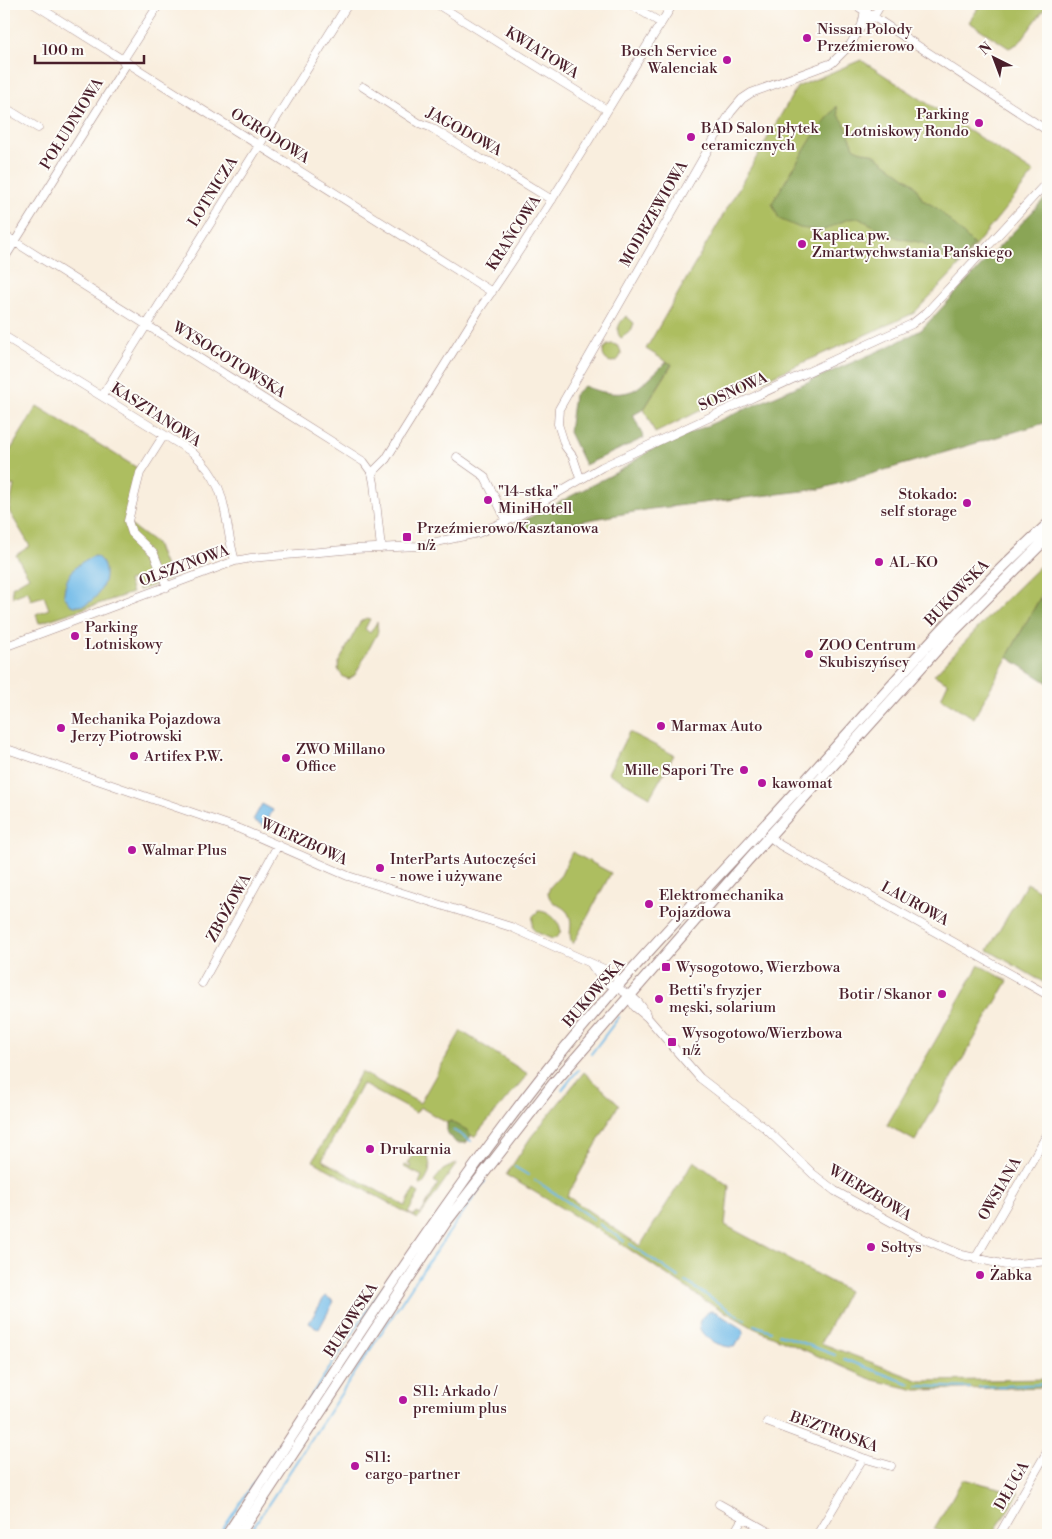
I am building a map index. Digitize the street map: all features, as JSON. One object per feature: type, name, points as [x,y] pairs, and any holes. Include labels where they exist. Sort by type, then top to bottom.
[{"type":"main road","name":"BUKOWSKA","points":[[227,1535],[458,1188],[547,1070],[604,1003],[947,624],[1048,524]]},
{"type":"main road","name":"BUKOWSKA","points":[[239,1535],[466,1194],[564,1070],[769,836],[952,633],[1048,537]]},
{"type":"street","name":"OGRODOWA","points":[[34,4],[492,292]]},
{"type":"street","name":"POŁUDNIOWA","points":[[4,259],[125,66],[123,60],[159,4]]},
{"type":"street","name":"LOTNICZA","points":[[102,396],[348,4]]},
{"type":"street","name":"KWIATOWA","points":[[437,4],[607,110]]},
{"type":"street","points":[[630,4],[661,23]]},
{"type":"street","name":"KRAŃCOWA","points":[[372,473],[386,459],[552,200],[673,4]]},
{"type":"street","points":[[854,4],[867,7],[874,16],[1048,131]]},
{"type":"street","points":[[874,16],[881,4]]},
{"type":"street","name":"MODRZEWIOWA","points":[[580,478],[573,457],[565,446],[558,424],[559,410],[710,146],[742,99],[751,93],[832,63],[850,45],[862,25],[867,7]]},
{"type":"street","name":"MODRZEWIOWA","points":[[862,25],[874,16]]},
{"type":"street","name":"JAGODOWA","points":[[363,87],[419,123],[430,127],[552,200]]},
{"type":"street","points":[[4,107],[38,128]]},
{"type":"street","name":"SOSNOWA","points":[[381,548],[431,545],[471,535],[507,521],[556,495],[580,478],[912,324],[926,312],[1048,181]]},
{"type":"street","name":"WYSOGOTOWSKA","points":[[4,235],[352,454],[364,462],[372,473]]},
{"type":"street","name":"KASZTANOWA","points":[[4,336],[192,452],[208,467],[222,494],[235,561]]},
{"type":"street","points":[[164,435],[140,473],[128,521],[132,533],[154,554],[167,587]]},
{"type":"street","points":[[457,457],[484,476],[507,521]]},
{"type":"street","points":[[372,473],[381,548]]},
{"type":"street","name":"OLSZYNOWA","points":[[4,647],[235,561],[251,558],[381,548]]},
{"type":"street","name":"WIERZBOWA","points":[[4,748],[240,829],[348,876],[511,927],[616,977],[619,987]]},
{"type":"street","name":"LAUROWA","points":[[769,836],[780,845],[1048,995]]},
{"type":"street","name":"ZBOŻOWA","points":[[202,983],[278,845]]},
{"type":"street","name":"WIERZBOWA","points":[[591,964],[605,982],[619,987],[628,996],[640,1002],[648,1017],[679,1056],[700,1078],[765,1128],[826,1185],[915,1235],[951,1251],[975,1259],[1006,1265],[1048,1261]]},
{"type":"street","points":[[604,1003],[605,982]]},
{"type":"street","name":"OWSIANA","points":[[975,1259],[1048,1134]]},
{"type":"street","name":"BEZTROSKA","points":[[767,1422],[862,1458],[891,1466]]},
{"type":"street","name":"DŁUGA","points":[[999,1535],[1048,1450]]},
{"type":"street","points":[[817,1535],[862,1458]]},
{"type":"street","points":[[719,1504],[774,1535]]},
{"type":"street","points":[[733,1535],[743,1518]]},
{"type":"green space","points":[[981,4],[1048,4],[1019,43],[1009,48],[969,22]]},
{"type":"green space","points":[[861,60],[1034,173],[959,266],[914,313],[746,388],[655,433],[644,409],[672,365],[646,349],[797,87]]},
{"type":"green space","points":[[837,106],[838,115],[844,122],[854,147],[862,152],[872,153],[913,183],[923,200],[937,208],[974,245],[958,265],[923,243],[898,238],[858,218],[848,219],[822,231],[800,228],[779,219],[772,203],[812,138]]},
{"type":"green space","points":[[1048,195],[1048,422],[820,489],[651,509],[520,532],[519,523],[619,471],[649,451],[890,346],[921,330]]},
{"type":"green space","points":[[626,316],[634,323],[631,331],[621,338],[618,330]]},
{"type":"green space","points":[[612,344],[618,347],[621,353],[618,359],[612,362],[606,359],[603,353],[606,347]]},
{"type":"green space","points":[[667,362],[672,364],[644,409],[633,415],[644,438],[585,465],[569,432],[574,395],[584,386],[609,393],[622,393],[634,390]]},
{"type":"green space","points":[[37,406],[139,469],[126,522],[156,544],[170,579],[139,590],[135,579],[128,581],[132,593],[39,623],[36,614],[49,609],[44,596],[31,600],[28,591],[13,597],[12,587],[29,577],[16,555],[30,546],[9,511],[14,485],[4,486],[4,461]]},
{"type":"green space","points":[[1048,558],[1048,583],[974,718],[941,698],[948,683],[934,675],[996,609]]},
{"type":"green space","points":[[1040,598],[1048,601],[1048,683],[1007,657]]},
{"type":"green space","points":[[366,618],[370,619],[365,629],[370,633],[377,622],[378,632],[355,675],[349,679],[343,677],[338,669],[339,662],[360,622]]},
{"type":"green space","points":[[629,732],[674,755],[650,797],[608,773]]},
{"type":"green space","points":[[572,852],[611,873],[573,944],[570,937],[570,917],[563,908],[551,900],[548,893],[550,887],[561,875]]},
{"type":"green space","points":[[1027,883],[1048,896],[1048,985],[988,950]]},
{"type":"green space","points":[[538,911],[549,914],[558,922],[560,932],[558,936],[552,939],[536,932],[532,928],[533,916]]},
{"type":"green space","points":[[979,965],[1008,981],[915,1141],[887,1125]]},
{"type":"green space","points":[[461,1031],[528,1074],[474,1137],[451,1121],[447,1123],[420,1107],[416,1113],[362,1084],[322,1160],[405,1206],[414,1190],[419,1193],[408,1213],[414,1216],[416,1212],[421,1214],[438,1184],[434,1181],[443,1170],[457,1163],[418,1219],[313,1161],[361,1072],[420,1103]]},
{"type":"green space","points":[[584,1072],[619,1104],[567,1196],[640,1246],[694,1161],[729,1186],[725,1225],[848,1291],[821,1343],[920,1381],[1048,1379],[1048,1387],[916,1390],[873,1380],[754,1328],[706,1301],[617,1241],[506,1175],[531,1137]]},
{"type":"green space","points":[[450,1121],[467,1130],[471,1136],[466,1143],[456,1143],[447,1132],[447,1123]]},
{"type":"green space","points":[[418,1147],[426,1155],[430,1165],[426,1180],[422,1185],[419,1183],[422,1176],[404,1167],[405,1165],[411,1168],[412,1166],[408,1164]]},
{"type":"green space","points":[[963,1479],[1019,1493],[992,1535],[953,1535],[934,1529]]},
{"type":"water","points":[[95,556],[102,562],[105,570],[105,579],[101,588],[96,597],[89,603],[80,606],[71,605],[64,596],[66,583],[77,566]]},
{"type":"water","points":[[262,804],[273,810],[264,826],[253,820]]},
{"type":"water","points":[[325,1296],[334,1301],[319,1329],[309,1323]]},
{"type":"water","points":[[710,1311],[716,1312],[742,1329],[744,1334],[734,1347],[718,1344],[700,1330],[699,1324],[702,1317]]},
{"type":"waterway","points":[[591,1054],[619,1017]]},
{"type":"waterway","points":[[562,1090],[578,1070]]},
{"type":"waterway","points":[[453,1130],[471,1141]]},
{"type":"waterway","points":[[515,1167],[528,1175]]},
{"type":"waterway","points":[[535,1180],[593,1219]]},
{"type":"waterway","points":[[248,1535],[420,1274],[485,1181]]},
{"type":"waterway","points":[[599,1224],[624,1241]]},
{"type":"waterway","points":[[630,1244],[678,1277]]},
{"type":"waterway","points":[[219,1535],[391,1275]]},
{"type":"waterway","points":[[686,1282],[745,1320]]},
{"type":"waterway","points":[[754,1325],[771,1331]]},
{"type":"waterway","points":[[779,1334],[835,1355]]},
{"type":"waterway","points":[[844,1359],[910,1384]]},
{"type":"waterway","points":[[979,1387],[1048,1384]]},
{"type":"waterway","points":[[918,1386],[970,1388]]},
{"type":"place","name":"Nissan Polody Przeźmierowo","points":[[807,38]]},
{"type":"place","name":"Bosch Service Walenciak","points":[[727,60]]},
{"type":"place","name":"Parking Lotniskowy Rondo","points":[[979,123]]},
{"type":"place","name":"BAD Salon płytek ceramicznych","points":[[691,137]]},
{"type":"place","name":"Kaplica pw. Zmartwychwstania Pańskiego","points":[[802,244]]},
{"type":"place","name":"\"14-stka\" MiniHotell","points":[[488,500]]},
{"type":"place","name":"Stokado: self storage","points":[[967,503]]},
{"type":"place","name":"Przeźmierowo/Kasztanowa n/ż","points":[[407,537]]},
{"type":"place","name":"AL-KO","points":[[879,562]]},
{"type":"place","name":"Parking Lotniskowy","points":[[75,636]]},
{"type":"place","name":"ZOO Centrum Skubiszyńscy","points":[[809,654]]},
{"type":"place","name":"Marmax Auto","points":[[661,726]]},
{"type":"place","name":"Mechanika Pojazdowa Jerzy Piotrowski","points":[[61,728]]},
{"type":"place","name":"Artifex P.W.","points":[[134,756]]},
{"type":"place","name":"ZWO Millano Office","points":[[286,758]]},
{"type":"place","name":"Mille Sapori Tre","points":[[744,770]]},
{"type":"place","name":"kawomat","points":[[762,783]]},
{"type":"place","name":"Walmar Plus","points":[[132,850]]},
{"type":"place","name":"InterParts Autoczęści - nowe i używane","points":[[380,868]]},
{"type":"place","name":"Elektromechanika Pojazdowa","points":[[649,904]]},
{"type":"place","name":"Wysogotowo, Wierzbowa","points":[[666,967]]},
{"type":"place","name":"Botir / Skanor","points":[[942,994]]},
{"type":"place","name":"Betti's fryzjer męski, solarium","points":[[659,999]]},
{"type":"place","name":"Wysogotowo/Wierzbowa n/ż","points":[[672,1042]]},
{"type":"place","name":"Drukarnia","points":[[370,1149]]},
{"type":"place","name":"Sołtys","points":[[871,1247]]},
{"type":"place","name":"Żabka","points":[[980,1275]]},
{"type":"place","name":"S11: Arkado / premium plus","points":[[403,1400]]},
{"type":"place","name":"S11: cargo-partner","points":[[355,1466]]}]
